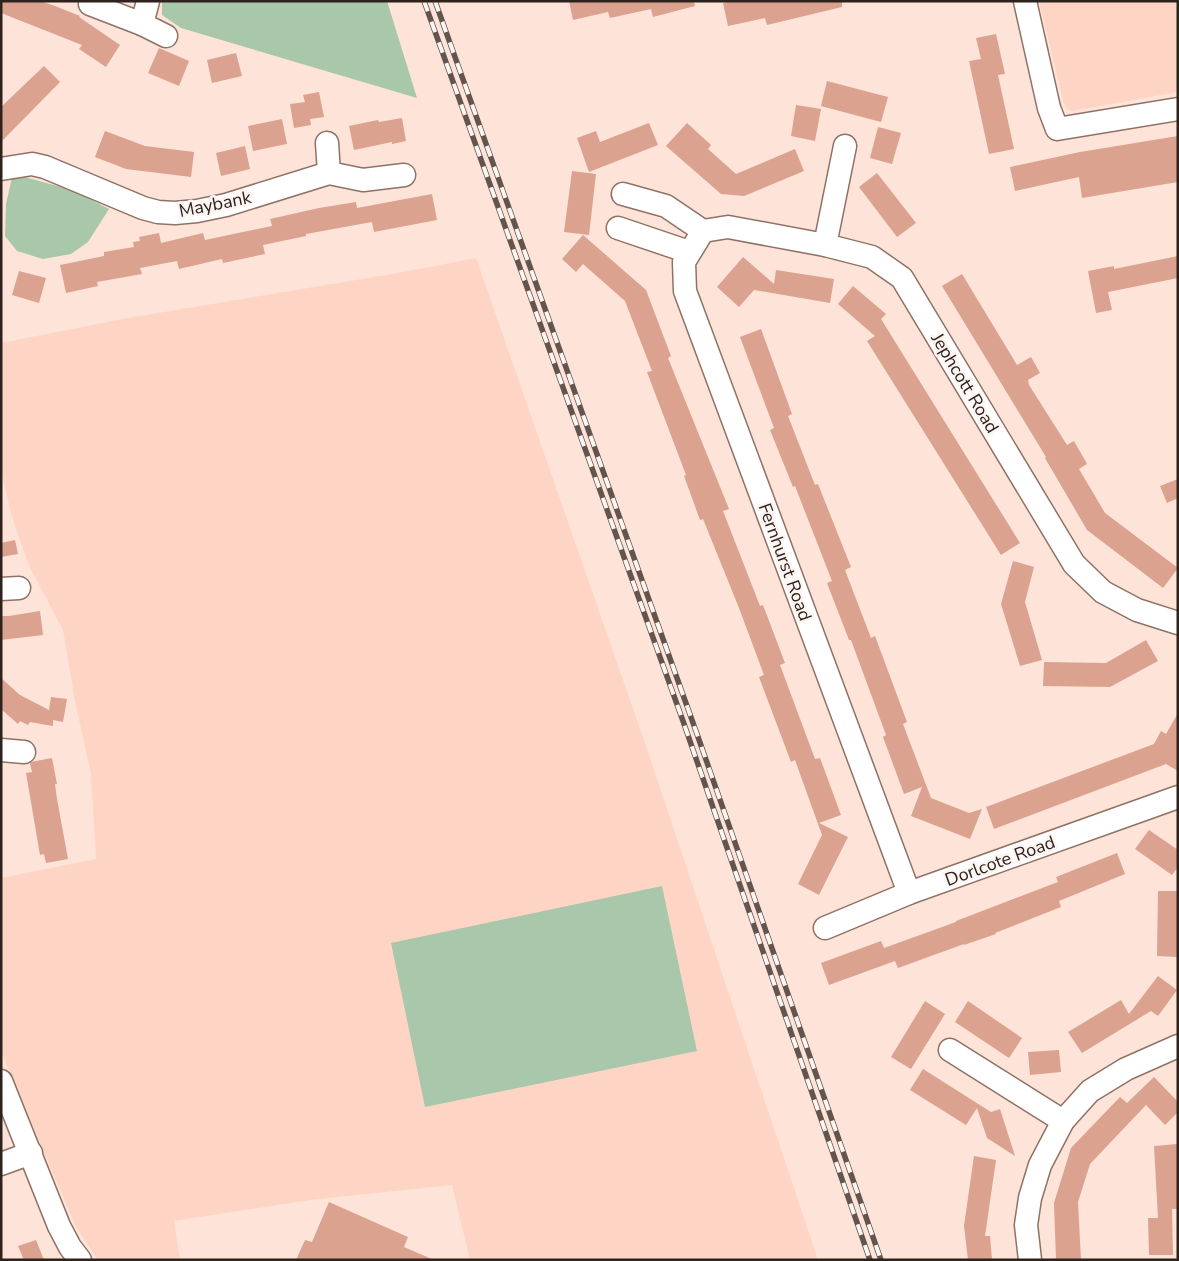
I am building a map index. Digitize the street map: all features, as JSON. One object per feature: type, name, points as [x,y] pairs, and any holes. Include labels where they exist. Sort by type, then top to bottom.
[{"type":"street","points":[[142,24],[148,1]]},
{"type":"street","points":[[1025,1],[1048,108],[1057,129],[1178,108]]},
{"type":"street","points":[[90,4],[142,24],[166,36]]},
{"type":"street","points":[[327,143],[329,173]]},
{"type":"street","points":[[825,245],[845,146]]},
{"type":"street","name":"Maybank","points":[[1,169],[32,164],[45,167],[143,208],[158,212],[176,213],[226,205],[329,173],[363,180],[404,175]]},
{"type":"street","points":[[623,194],[666,206],[702,231]]},
{"type":"street","name":"Jephcott Road","points":[[702,231],[728,227],[825,245],[872,257],[902,278],[1074,564],[1103,592],[1137,610],[1178,624]]},
{"type":"street","points":[[618,228],[689,252]]},
{"type":"street","name":"Fernhurst Road","points":[[702,231],[684,262],[685,292],[909,893]]},
{"type":"street","points":[[1,750],[24,752]]},
{"type":"street","name":"Dorlcote Road","points":[[825,928],[909,893],[1178,797]]},
{"type":"street","points":[[1030,1260],[1026,1225],[1030,1198],[1040,1166],[1063,1121],[1090,1091],[1126,1068],[1178,1046]]},
{"type":"street","points":[[950,1050],[1063,1121]]},
{"type":"street","points":[[1,1081],[59,1226],[70,1247],[80,1260]]},
{"type":"street","points":[[1,1164],[31,1153]]},
{"type":"shaded area","points":[[1039,1],[1178,1],[1178,92],[1072,111],[1067,109],[1064,104]]},
{"type":"shaded area","points":[[476,258],[646,746],[818,1260],[470,1260],[452,1185],[310,1200],[174,1221],[180,1260],[98,1260],[76,1227],[1,1052],[1,878],[96,859],[91,774],[75,701],[63,630],[29,566],[11,514],[1,469],[1,343],[128,318],[398,273]]},
{"type":"green space","points":[[162,1],[387,1],[417,98],[181,28],[162,15]]},
{"type":"green space","points":[[21,176],[72,190],[109,209],[88,242],[71,254],[43,259],[17,251],[5,236],[6,204],[12,177]]},
{"type":"green space","points":[[662,886],[697,1051],[425,1107],[391,943]]},
{"type":"building","points":[[1,1],[40,1],[55,6],[80,16],[120,45],[106,67],[79,49],[82,45],[1,13]]},
{"type":"building","points":[[569,1],[694,1],[695,6],[653,17],[651,9],[610,18],[608,12],[573,20]]},
{"type":"building","points":[[732,1],[842,1],[842,7],[767,25],[765,18],[728,26],[723,3]]},
{"type":"building","points":[[996,34],[1005,74],[998,75],[1014,149],[989,154],[969,61],[981,59],[976,38]]},
{"type":"building","points":[[159,48],[189,61],[179,86],[148,73]]},
{"type":"building","points":[[236,53],[242,76],[212,83],[207,60]]},
{"type":"building","points":[[44,66],[60,82],[1,142],[1,107]]},
{"type":"building","points":[[827,81],[888,97],[881,122],[821,106]]},
{"type":"building","points":[[319,92],[324,117],[310,119],[311,125],[294,128],[290,104],[305,102],[303,95]]},
{"type":"building","points":[[796,105],[821,109],[815,141],[791,136]]},
{"type":"building","points":[[402,118],[406,141],[354,150],[349,126],[378,120],[379,122]]},
{"type":"building","points":[[282,119],[287,144],[253,151],[248,126]]},
{"type":"building","points":[[649,123],[658,145],[589,172],[577,138],[596,131],[600,142]]},
{"type":"building","points":[[687,123],[711,145],[708,149],[736,174],[795,149],[804,171],[744,196],[721,194],[666,146]]},
{"type":"building","points":[[878,127],[901,133],[892,164],[870,158]]},
{"type":"building","points":[[105,131],[145,146],[194,152],[191,177],[126,169],[95,157]]},
{"type":"building","points":[[1178,136],[1178,182],[1082,198],[1079,177],[1015,191],[1010,167],[1080,152]]},
{"type":"building","points":[[245,146],[250,169],[221,176],[216,153]]},
{"type":"building","points":[[572,171],[596,174],[589,235],[564,232]]},
{"type":"building","points":[[877,173],[916,223],[897,237],[859,187]]},
{"type":"building","points":[[432,194],[437,220],[374,232],[372,222],[306,234],[306,236],[263,245],[265,254],[223,263],[222,259],[179,269],[177,261],[140,268],[142,274],[97,282],[98,286],[66,293],[60,265],[104,256],[104,252],[134,247],[133,242],[140,241],[139,237],[159,233],[161,243],[203,233],[205,240],[272,226],[270,219],[319,208],[356,202],[357,208]]},
{"type":"building","points":[[583,235],[646,290],[671,356],[668,358],[729,509],[723,511],[760,606],[763,605],[785,663],[780,665],[815,759],[820,758],[841,815],[819,823],[848,837],[819,895],[798,884],[822,835],[795,760],[791,762],[759,677],[764,675],[739,608],[703,519],[700,520],[684,476],[686,475],[647,372],[652,371],[625,301],[583,264],[576,272],[562,259]]},
{"type":"building","points":[[1178,256],[1178,278],[1108,292],[1112,310],[1096,313],[1088,271],[1114,266],[1114,269]]},
{"type":"building","points":[[743,257],[774,284],[776,270],[834,279],[830,303],[754,290],[739,307],[717,287]]},
{"type":"building","points":[[19,271],[46,278],[39,303],[12,295]]},
{"type":"building","points":[[962,274],[1017,365],[1031,357],[1040,373],[1028,380],[1029,385],[1067,445],[1074,441],[1087,464],[1079,469],[1105,513],[1178,568],[1163,588],[1087,530],[1046,457],[942,286]]},
{"type":"building","points":[[853,286],[886,314],[881,319],[1020,543],[1001,555],[867,341],[875,336],[838,304]]},
{"type":"building","points":[[761,329],[792,414],[788,416],[815,485],[818,484],[851,567],[845,570],[871,638],[875,636],[907,722],[903,724],[931,798],[969,813],[982,809],[970,839],[911,816],[922,787],[904,794],[883,737],[886,735],[851,640],[849,640],[827,583],[832,581],[795,486],[793,487],[770,430],[774,428],[740,337]]},
{"type":"building","points":[[1178,479],[1178,498],[1167,503],[1160,486]]},
{"type":"building","points":[[15,540],[18,554],[1,557],[1,543]]},
{"type":"building","points":[[1013,561],[1034,567],[1025,602],[1042,660],[1020,666],[1001,604]]},
{"type":"building","points":[[40,611],[43,635],[1,640],[1,616]]},
{"type":"building","points":[[1146,640],[1158,661],[1110,687],[1043,686],[1044,662],[1106,663]]},
{"type":"building","points":[[1,678],[20,695],[49,710],[51,697],[67,699],[63,722],[53,720],[53,726],[30,722],[28,725],[20,721],[18,724],[1,709]]},
{"type":"building","points":[[1178,713],[1178,771],[1166,764],[994,829],[986,807],[1154,744],[1161,731],[1166,734]]},
{"type":"building","points":[[52,758],[68,859],[46,863],[44,854],[40,855],[26,773],[32,772],[31,762]]},
{"type":"building","points":[[1149,830],[1178,850],[1178,867],[1172,875],[1135,849]]},
{"type":"building","points":[[1117,853],[1125,874],[1059,901],[1061,907],[996,934],[898,968],[895,961],[829,985],[821,963],[881,941],[884,948],[956,922],[1058,882],[1056,877]]},
{"type":"building","points":[[1158,891],[1178,891],[1178,957],[1157,956]]},
{"type":"building","points":[[1158,976],[1177,990],[1158,1016],[1151,1011],[1082,1053],[1068,1032],[1121,1000],[1129,1014]]},
{"type":"building","points":[[925,1001],[945,1014],[911,1069],[891,1057]]},
{"type":"building","points":[[968,1001],[1022,1038],[1009,1058],[955,1022]]},
{"type":"building","points":[[1059,1050],[1061,1072],[1030,1075],[1028,1052]]},
{"type":"building","points":[[923,1069],[991,1112],[1000,1109],[1015,1156],[987,1138],[977,1108],[966,1125],[910,1090]]},
{"type":"building","points":[[1154,1077],[1178,1102],[1178,1112],[1165,1125],[1146,1105],[1090,1164],[1078,1202],[1081,1260],[1056,1260],[1054,1203],[1071,1148],[1120,1097],[1127,1103]]},
{"type":"building","points":[[1177,1144],[1178,1209],[1172,1209],[1173,1255],[1149,1255],[1148,1218],[1158,1218],[1154,1146]]},
{"type":"building","points":[[974,1156],[996,1160],[985,1236],[990,1236],[992,1260],[968,1260],[964,1226]]},
{"type":"building","points":[[329,1202],[408,1237],[404,1247],[434,1260],[296,1260],[305,1240],[312,1242]]},
{"type":"building","points":[[36,1240],[44,1260],[24,1260],[18,1246]]},
{"type":"railway","points":[[424,1],[683,721],[870,1260]]},
{"type":"railway","points":[[435,1],[697,734],[881,1260]]}]
